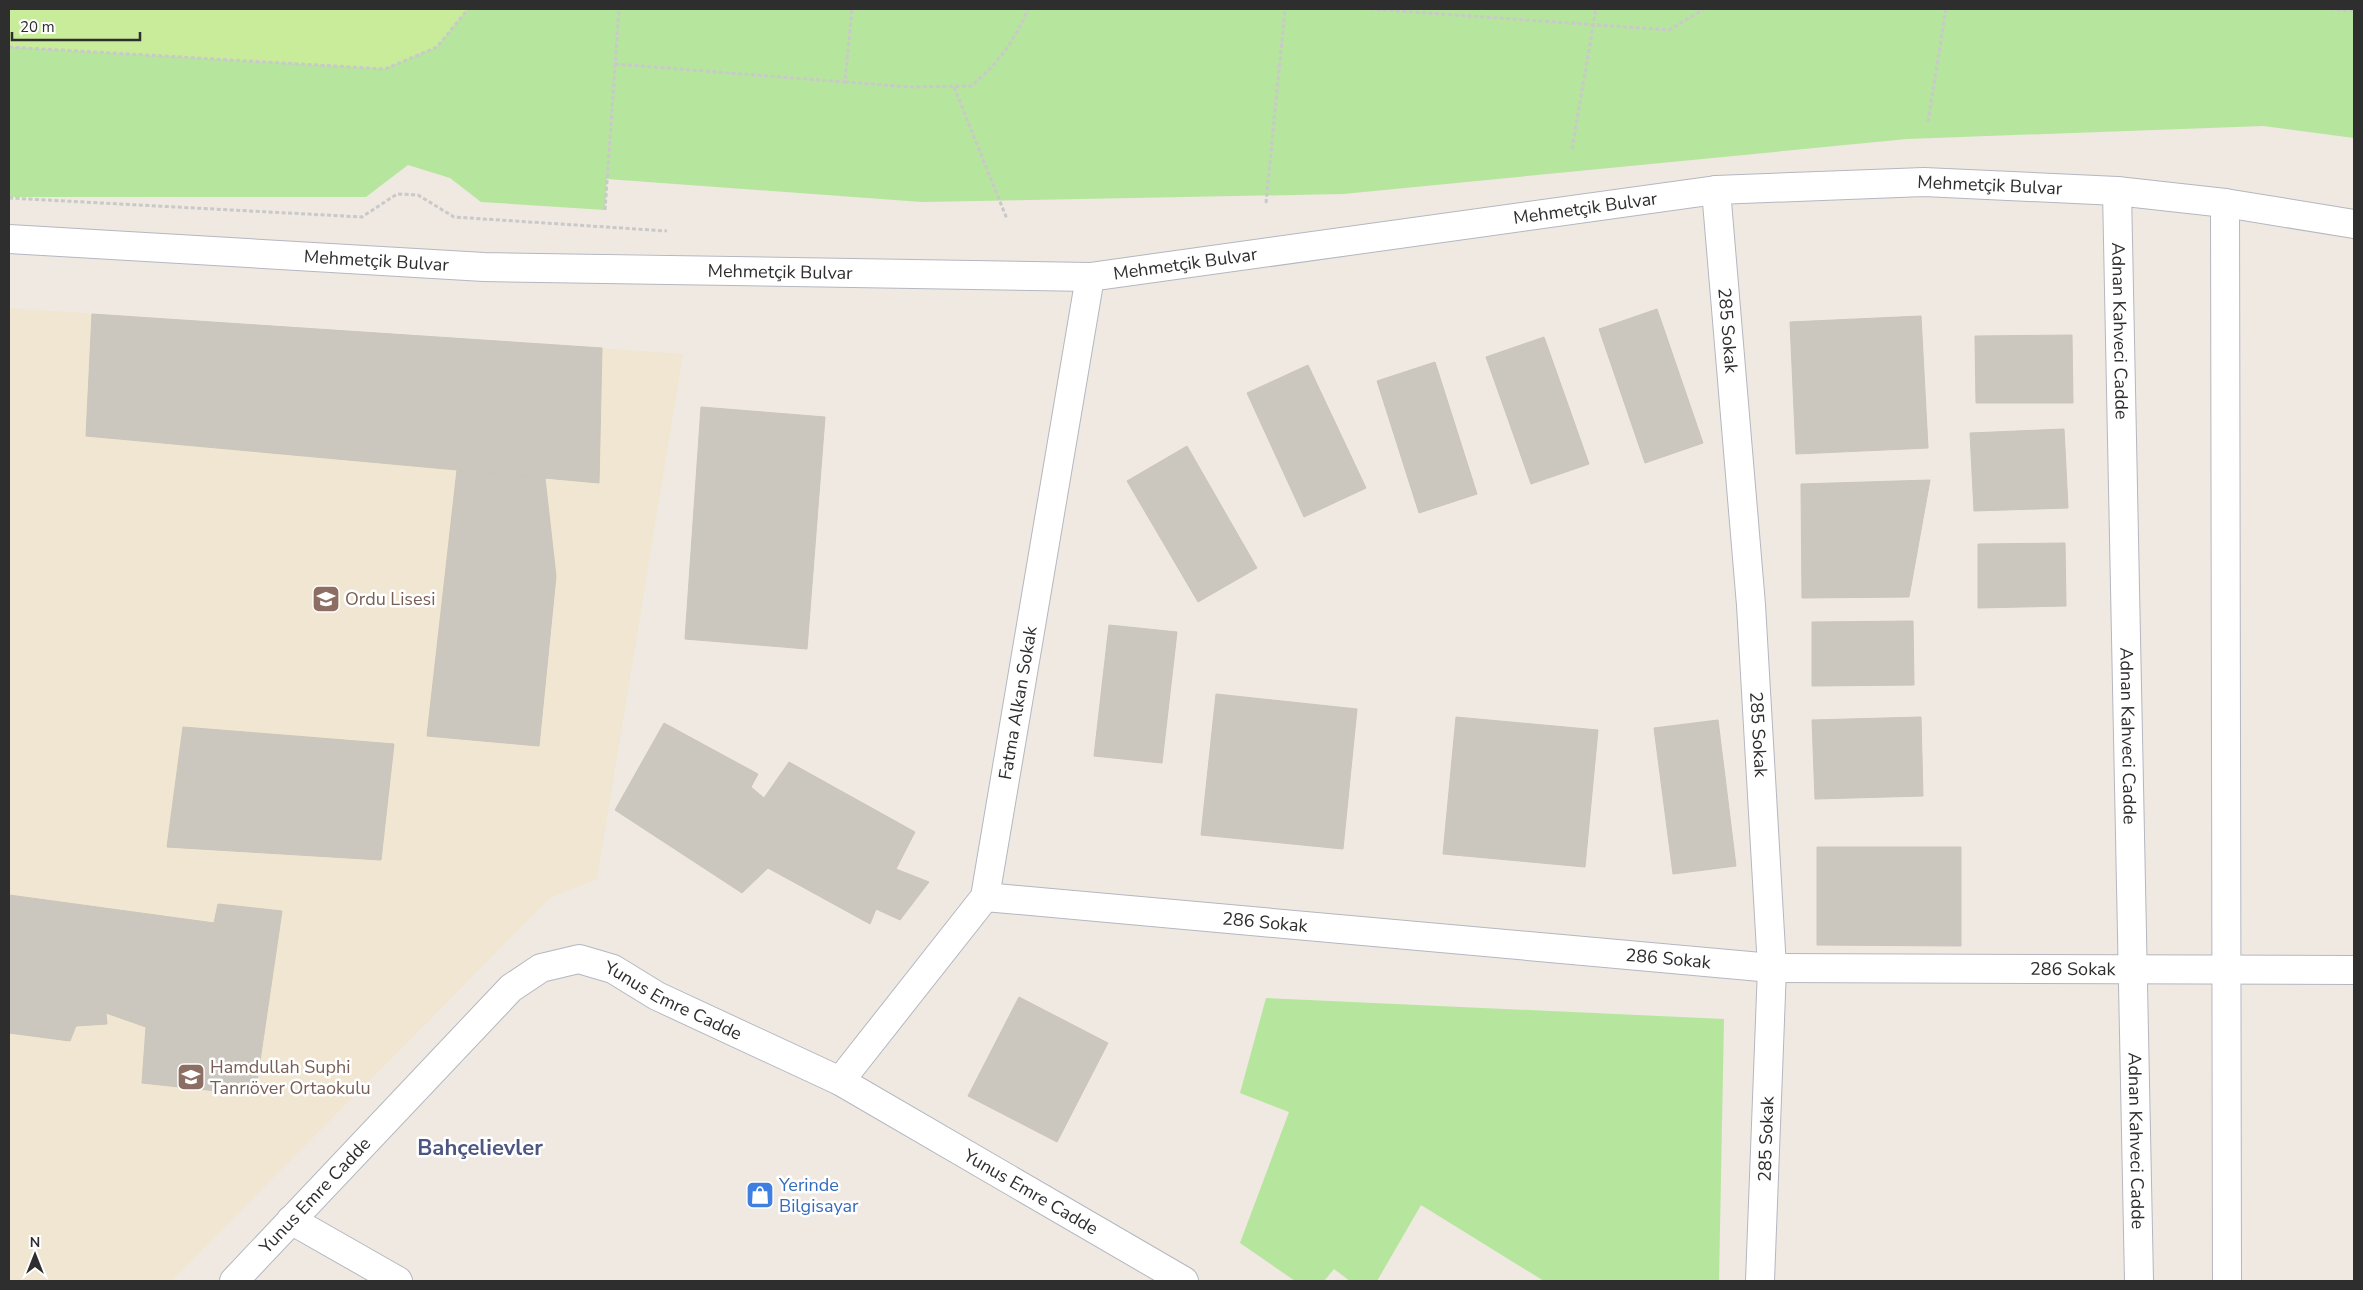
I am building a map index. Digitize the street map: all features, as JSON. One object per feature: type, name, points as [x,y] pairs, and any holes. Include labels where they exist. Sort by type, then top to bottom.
[{"type":"street","name":"Mehmetçik Bulvar","points":[[9,239],[484,267],[1090,277],[1716,190],[1924,182],[2117,191],[2225,203],[2354,224]]},
{"type":"street","name":"285 Sokak","points":[[1716,190],[1751,605],[1772,968],[1760,1281]]},
{"type":"street","name":"Adnan Kahveci Cadde","points":[[2117,191],[2139,1281]]},
{"type":"street","points":[[2225,203],[2228,971],[2227,1281]]},
{"type":"street","name":"Fatma Alkan Sokak","points":[[840,1081],[985,897],[1090,277]]},
{"type":"street","name":"286 Sokak","points":[[985,897],[1772,968],[2354,970]]},
{"type":"street","name":"Yunus Emre Cadde","points":[[234,1281],[511,988],[541,968],[579,959],[613,969],[657,996],[840,1081],[1184,1281]]},
{"type":"street","points":[[291,1220],[398,1281]]},
{"type":"path","points":[[9,47],[385,68],[437,47],[468,9]]},
{"type":"path","points":[[605,210],[619,9]]},
{"type":"path","points":[[845,82],[852,9]]},
{"type":"path","points":[[616,64],[911,87],[971,86],[1003,56],[1018,33],[1028,9]]},
{"type":"path","points":[[1266,203],[1285,9]]},
{"type":"path","points":[[1370,9],[1669,30],[1704,9]]},
{"type":"path","points":[[1572,149],[1596,9]]},
{"type":"path","points":[[1928,122],[1946,9]]},
{"type":"path","points":[[2330,9],[2354,12]]},
{"type":"path","points":[[954,87],[1008,219]]},
{"type":"path","points":[[9,198],[362,216],[396,194],[418,195],[454,216],[669,231]]},
{"type":"shaded area","name":"Ordu Lisesi","points":[[9,308],[683,354],[597,879],[550,898],[171,1281],[9,1281]]},
{"type":"green space","points":[[9,9],[2354,9],[2354,138],[2263,126],[1907,139],[1343,194],[922,202],[607,179],[605,210],[481,202],[450,178],[408,165],[366,197],[9,197]]},
{"type":"green space","points":[[9,9],[468,9],[437,47],[385,69],[9,47]]},
{"type":"green space","points":[[1266,998],[1724,1019],[1719,1281],[1544,1281],[1421,1205],[1377,1281],[1350,1281],[1334,1269],[1324,1281],[1295,1281],[1240,1243],[1289,1112],[1240,1093]]},
{"type":"building","points":[[1657,309],[1703,443],[1645,463],[1599,329]]},
{"type":"building","points":[[92,314],[602,348],[599,483],[86,436]]},
{"type":"building","points":[[1921,316],[1928,448],[1796,454],[1790,322]]},
{"type":"building","points":[[2072,335],[2073,403],[1976,403],[1975,336]]},
{"type":"building","points":[[1544,337],[1589,464],[1531,484],[1486,357]]},
{"type":"building","points":[[1435,362],[1477,494],[1419,513],[1377,381]]},
{"type":"building","points":[[1308,365],[1366,488],[1304,517],[1247,393]]},
{"type":"building","points":[[701,407],[825,417],[807,649],[685,639]]},
{"type":"building","points":[[2064,429],[2068,508],[1974,511],[1970,433]]},
{"type":"building","points":[[1187,446],[1257,568],[1198,602],[1127,481]]},
{"type":"building","points":[[457,470],[545,478],[556,576],[539,746],[427,736]]},
{"type":"building","points":[[1930,480],[1909,597],[1802,598],[1801,484]]},
{"type":"building","points":[[2065,543],[2066,606],[1978,608],[1978,544]]},
{"type":"building","points":[[1913,621],[1914,685],[1812,686],[1812,622]]},
{"type":"building","points":[[1109,625],[1177,632],[1162,763],[1094,756]]},
{"type":"building","points":[[1216,694],[1357,709],[1343,849],[1201,835]]},
{"type":"building","points":[[1456,717],[1598,730],[1585,867],[1443,854]]},
{"type":"building","points":[[1921,717],[1923,796],[1815,799],[1812,720]]},
{"type":"building","points":[[1718,720],[1736,866],[1673,874],[1654,728]]},
{"type":"building","points":[[664,723],[758,774],[751,787],[764,798],[789,762],[915,832],[896,869],[929,882],[900,920],[876,909],[870,924],[768,868],[742,893],[615,810]]},
{"type":"building","points":[[183,727],[394,744],[381,860],[167,847]]},
{"type":"building","points":[[1817,847],[1961,847],[1961,946],[1817,945]]},
{"type":"building","points":[[9,895],[214,923],[218,904],[282,911],[255,1095],[142,1083],[146,1027],[106,1013],[107,1024],[76,1026],[70,1041],[9,1033]]},
{"type":"building","points":[[1019,997],[1108,1043],[1057,1142],[968,1096]]},
{"type":"place","name":"Ordu Lisesi","points":[[326,599]]},
{"type":"place","name":"Hamdullah Suphi Tanrıöver Ortaokulu","points":[[191,1077]]},
{"type":"place","name":"Yerinde Bilgisayar","points":[[760,1195]]},
{"type":"district","name":"Bahçelievler","points":[[480,1148]]}]
